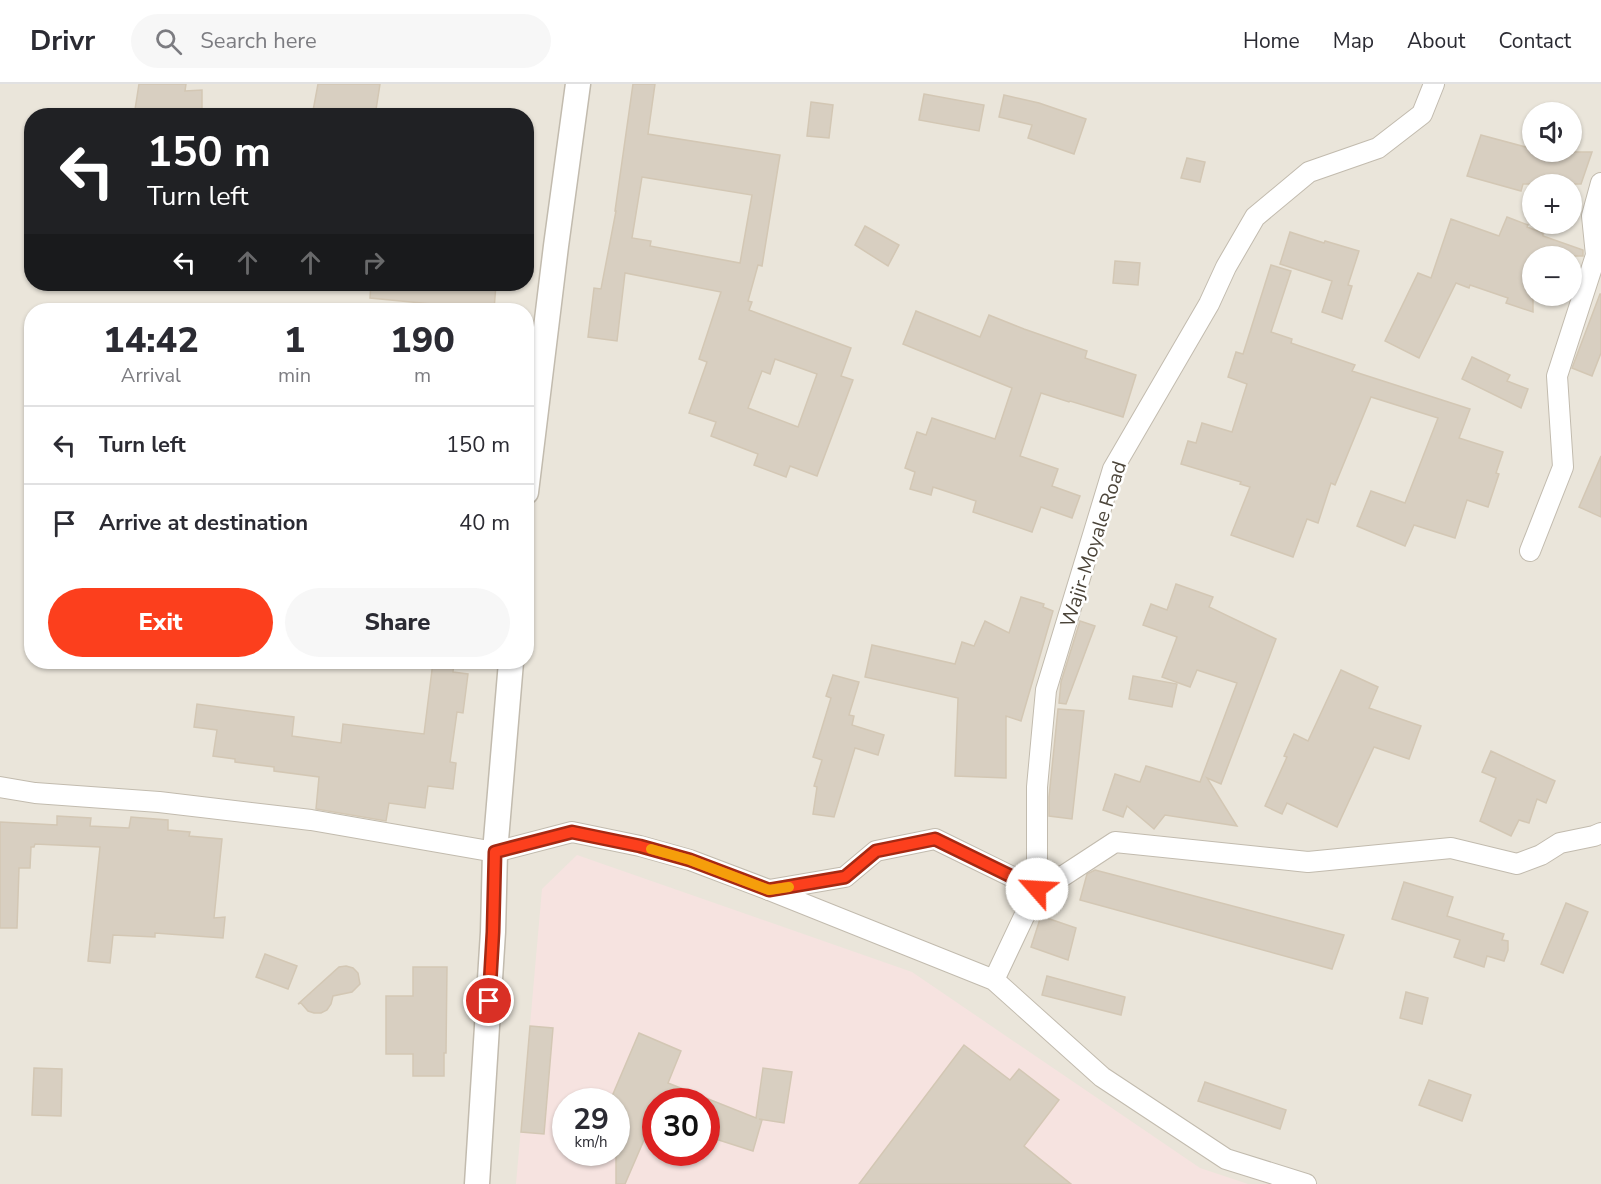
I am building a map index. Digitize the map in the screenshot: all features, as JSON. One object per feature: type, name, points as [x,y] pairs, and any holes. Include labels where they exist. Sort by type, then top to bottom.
[{"type":"street","points":[[534,426],[578,84]]},
{"type":"street","name":"Wajir-Moyale Road","points":[[994,980],[1037,889],[1037,787],[1046,690],[1113,469],[1209,304],[1226,267],[1254,218],[1309,172],[1378,148],[1422,114],[1434,84]]},
{"type":"street","points":[[1530,551],[1563,467],[1557,376],[1596,255],[1592,216],[1601,183]]},
{"type":"street","points":[[477,1184],[493,932],[495,852],[510,669]]},
{"type":"street","points":[[0,787],[35,793],[149,801],[311,820],[495,852],[572,832],[640,846],[690,860],[994,980],[1102,1077],[1226,1159],[1306,1184]]},
{"type":"street","points":[[769,890],[845,877],[876,851],[935,839],[1037,889],[1060,879],[1115,842],[1308,862],[1451,848],[1517,864],[1541,855],[1560,843],[1601,833]]},
{"type":"shaded area","points":[[0,84],[1601,84],[1601,1184],[0,1184]]},
{"type":"shaded area","points":[[577,855],[912,972],[1200,1168],[1248,1184],[516,1184],[542,889]]},
{"type":"building","points":[[139,84],[186,84],[185,91],[202,90],[202,108],[135,108]]},
{"type":"building","points":[[318,84],[380,84],[376,108],[314,108]]},
{"type":"building","points":[[633,84],[655,84],[648,134],[780,155],[762,266],[758,265],[748,301],[752,302],[749,310],[851,348],[841,376],[853,380],[817,476],[790,466],[786,477],[754,465],[758,454],[711,436],[716,422],[689,413],[707,362],[699,359],[721,292],[625,273],[617,341],[588,337],[594,288],[601,289],[615,211]],"holes":[[[642,177],[752,195],[740,263],[650,246],[651,241],[632,238]],[[775,359],[817,374],[798,427],[748,408],[762,371],[770,374]]]},
{"type":"building","points":[[924,94],[984,105],[979,131],[919,120]]},
{"type":"building","points":[[1004,95],[1039,103],[1086,119],[1074,154],[1028,138],[1032,125],[999,117]]},
{"type":"building","points":[[811,102],[833,105],[829,138],[807,136]]},
{"type":"building","points":[[1481,135],[1522,146],[1522,162],[1582,162],[1582,152],[1592,152],[1582,181],[1582,174],[1522,174],[1521,191],[1467,176]]},
{"type":"building","points":[[1187,158],[1205,162],[1200,182],[1181,178]]},
{"type":"building","points":[[1507,217],[1522,223],[1522,234],[1543,234],[1543,236],[1572,246],[1522,246],[1522,306],[1533,306],[1533,312],[1506,303],[1508,298],[1470,285],[1469,288],[1456,283],[1419,358],[1385,341],[1418,273],[1431,278],[1451,219],[1499,236]]},
{"type":"building","points":[[865,226],[899,245],[888,266],[855,245]]},
{"type":"building","points":[[1290,232],[1359,251],[1348,285],[1352,286],[1342,319],[1322,312],[1332,281],[1280,264]]},
{"type":"building","points":[[1115,261],[1140,263],[1138,285],[1113,283]]},
{"type":"building","points":[[1271,265],[1291,271],[1271,332],[1292,339],[1291,343],[1355,365],[1352,371],[1470,409],[1459,438],[1503,452],[1496,473],[1499,474],[1488,507],[1467,500],[1455,538],[1414,525],[1405,546],[1357,526],[1371,491],[1405,503],[1438,418],[1371,397],[1335,485],[1331,483],[1318,523],[1307,519],[1293,557],[1231,535],[1250,487],[1240,484],[1241,482],[1181,464],[1188,441],[1196,443],[1202,423],[1232,432],[1247,384],[1228,377],[1236,352],[1243,354]]},
{"type":"building","points":[[370,291],[495,291],[495,303],[422,303],[370,298]]},
{"type":"building","points":[[1600,294],[1601,353],[1592,376],[1572,368]]},
{"type":"building","points":[[916,311],[980,337],[989,315],[1087,351],[1085,358],[1136,375],[1123,417],[1041,393],[1020,456],[1058,469],[1052,486],[1080,496],[1072,518],[1041,507],[1032,532],[973,512],[976,501],[933,487],[931,495],[910,489],[915,472],[905,468],[917,432],[926,435],[932,418],[995,439],[1012,388],[903,344]]},
{"type":"building","points":[[1472,357],[1510,375],[1507,381],[1528,389],[1521,408],[1462,379]]},
{"type":"building","points":[[1601,456],[1601,517],[1579,507]]},
{"type":"building","points":[[1176,584],[1213,597],[1209,607],[1276,639],[1221,784],[1207,778],[1237,826],[1165,815],[1154,829],[1127,806],[1123,817],[1103,810],[1115,774],[1140,782],[1146,766],[1200,782],[1237,683],[1197,670],[1190,687],[1162,677],[1177,637],[1143,625],[1151,604],[1167,610]]},
{"type":"building","points":[[1021,597],[1044,604],[1043,607],[1053,611],[1021,721],[1006,716],[1006,778],[955,776],[958,698],[865,677],[872,645],[955,664],[962,642],[974,646],[985,621],[1009,633]]},
{"type":"building","points":[[1080,621],[1095,626],[1066,704],[1059,703],[1061,682]]},
{"type":"building","points":[[432,669],[453,669],[453,672],[468,674],[463,713],[457,712],[450,762],[456,763],[453,789],[428,786],[425,808],[389,803],[386,821],[316,809],[319,777],[274,771],[274,767],[235,762],[235,759],[213,756],[217,730],[194,727],[197,704],[294,717],[292,736],[341,743],[343,724],[424,734]]},
{"type":"building","points":[[1341,670],[1378,687],[1369,708],[1421,726],[1409,759],[1374,747],[1337,827],[1287,803],[1282,814],[1265,806],[1287,757],[1284,756],[1294,734],[1308,741]]},
{"type":"building","points":[[833,675],[859,682],[849,715],[854,716],[852,725],[884,735],[878,755],[855,748],[834,817],[813,814],[817,787],[814,786],[822,760],[813,757],[831,698],[826,696]]},
{"type":"building","points":[[1133,676],[1177,684],[1172,707],[1129,699]]},
{"type":"building","points":[[1058,709],[1084,711],[1072,819],[1049,816]]},
{"type":"building","points":[[1491,751],[1555,781],[1546,803],[1537,799],[1529,823],[1519,820],[1511,836],[1480,821],[1496,778],[1482,772]]},
{"type":"building","points":[[57,816],[91,818],[90,826],[129,828],[131,817],[168,820],[168,830],[190,832],[189,836],[222,839],[214,918],[225,917],[223,938],[155,933],[155,937],[113,935],[110,963],[88,961],[100,847],[35,844],[31,847],[30,868],[19,868],[17,928],[0,928],[0,822],[57,825]]},
{"type":"building","points":[[1095,870],[1344,935],[1332,969],[1080,900],[1087,874]]},
{"type":"building","points":[[1404,882],[1453,897],[1447,916],[1504,934],[1502,940],[1508,941],[1508,950],[1504,961],[1487,956],[1484,967],[1454,957],[1460,940],[1392,919]]},
{"type":"building","points":[[1566,903],[1588,912],[1563,973],[1541,964]]},
{"type":"building","points":[[1041,916],[1076,928],[1068,960],[1031,947]]},
{"type":"building","points":[[265,954],[297,966],[288,989],[256,977]]},
{"type":"building","points":[[346,966],[358,973],[360,984],[352,992],[333,996],[327,1010],[321,1013],[308,1011],[301,1003],[298,1004],[339,967]]},
{"type":"building","points":[[413,967],[447,967],[444,1076],[413,1076],[413,1054],[386,1054],[386,996],[413,996]]},
{"type":"building","points":[[1047,976],[1125,997],[1121,1015],[1042,995]]},
{"type":"building","points":[[1406,992],[1428,998],[1422,1024],[1400,1018]]},
{"type":"building","points":[[530,1026],[553,1028],[544,1134],[521,1132]]},
{"type":"building","points":[[639,1033],[681,1051],[668,1083],[681,1088],[642,1088],[642,1145],[625,1184],[616,1184],[616,1166],[630,1166],[630,1088],[616,1088]]},
{"type":"building","points":[[964,1045],[1010,1080],[1019,1069],[1059,1100],[1024,1146],[1071,1184],[859,1184]]},
{"type":"building","points":[[34,1068],[62,1069],[61,1116],[32,1115]]},
{"type":"building","points":[[763,1068],[792,1072],[784,1123],[759,1119],[762,1120],[753,1151],[720,1140],[720,1104],[756,1118]]},
{"type":"building","points":[[1429,1080],[1471,1095],[1462,1121],[1419,1105]]},
{"type":"building","points":[[1205,1082],[1286,1110],[1280,1129],[1198,1101]]},
{"type":"slow traffic","points":[[651,849],[690,860],[769,890],[789,887]]},
{"type":"route","points":[[489,1001],[495,852],[572,832],[640,846],[690,860],[769,890],[845,877],[876,851],[935,839],[1037,889]]}]
